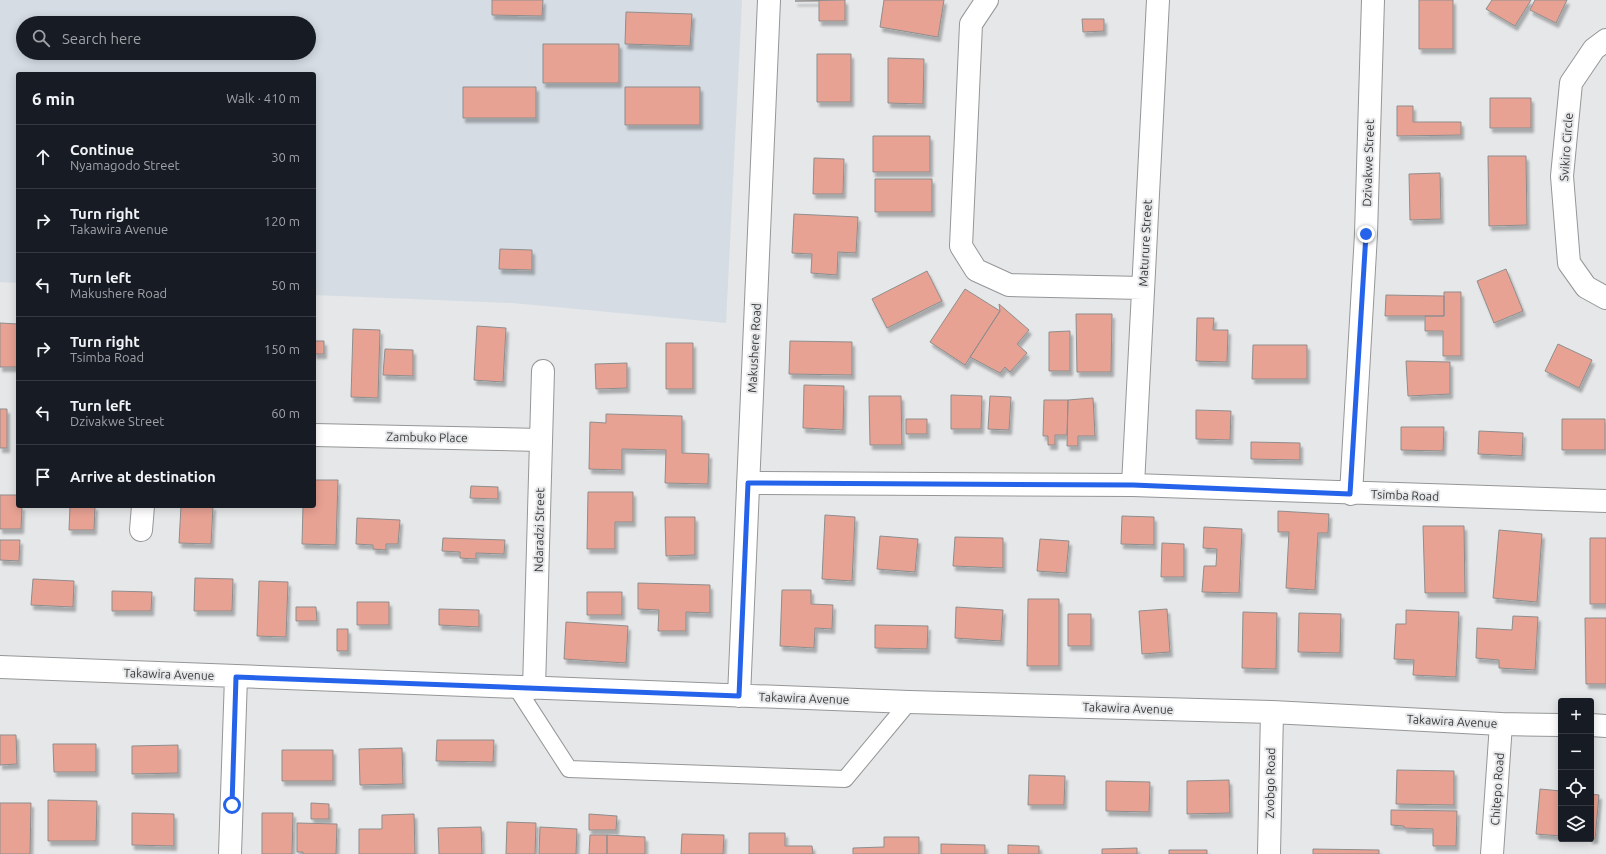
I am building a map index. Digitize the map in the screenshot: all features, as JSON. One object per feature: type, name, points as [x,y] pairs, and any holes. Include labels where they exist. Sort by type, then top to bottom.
[{"type":"street","name":"Makushere Road","points":[[739,696],[770,0]]},
{"type":"street","points":[[987,0],[971,24],[960,246],[976,270],[1009,285],[1143,288]]},
{"type":"street","name":"Maturure Street","points":[[1133,485],[1158,0]]},
{"type":"street","name":"Dzivakwe Street","points":[[1350,494],[1366,234],[1373,0]]},
{"type":"street","name":"Svikiro Circle","points":[[1606,40],[1594,48],[1571,83],[1562,176],[1569,263],[1586,287],[1606,298]]},
{"type":"street","name":"Ndaradzi Street","points":[[525,688],[541,440],[543,371]]},
{"type":"street","name":"Zambuko Place","points":[[316,435],[541,440]]},
{"type":"street","name":"Tsimba Road","points":[[748,483],[1133,485],[1350,494],[1606,502]]},
{"type":"street","points":[[141,530],[143,508]]},
{"type":"street","name":"Takawira Avenue","points":[[0,667],[739,696],[1272,712],[1501,724],[1558,725]]},
{"type":"street","points":[[230,854],[236,677]]},
{"type":"street","name":"Zvobgo Road","points":[[1269,854],[1272,712]]},
{"type":"street","name":"Chitepo Road","points":[[1492,854],[1501,724]]},
{"type":"street","points":[[1594,725],[1606,726]]},
{"type":"lane","points":[[525,688],[569,769],[845,779],[909,702]]},
{"type":"shaded area","points":[[0,0],[742,0],[726,323],[513,303],[316,295],[316,72],[16,72],[16,283],[0,282]]},
{"type":"building","points":[[492,0],[543,0],[542,16],[492,15]]},
{"type":"building","points":[[845,0],[845,21],[819,21],[819,1],[795,1]]},
{"type":"building","points":[[884,0],[944,0],[938,37],[880,27]]},
{"type":"building","points":[[1419,0],[1453,0],[1453,49],[1419,49]]},
{"type":"building","points":[[1492,0],[1531,0],[1515,26],[1486,9]]},
{"type":"building","points":[[1535,0],[1567,0],[1556,23],[1530,10]]},
{"type":"building","points":[[626,12],[692,14],[690,46],[625,44]]},
{"type":"building","points":[[1082,19],[1104,19],[1104,31],[1083,32]]},
{"type":"building","points":[[543,44],[619,44],[619,83],[543,83]]},
{"type":"building","points":[[817,54],[851,54],[851,102],[817,102]]},
{"type":"building","points":[[888,58],[924,59],[923,104],[888,103]]},
{"type":"building","points":[[463,87],[536,87],[536,118],[463,118]]},
{"type":"building","points":[[625,87],[700,87],[700,125],[625,125]]},
{"type":"building","points":[[1490,98],[1531,98],[1531,128],[1490,128]]},
{"type":"building","points":[[1397,106],[1413,106],[1413,122],[1461,122],[1461,135],[1397,136]]},
{"type":"building","points":[[873,136],[930,136],[930,172],[873,172]]},
{"type":"building","points":[[1488,156],[1526,156],[1527,225],[1489,226]]},
{"type":"building","points":[[814,158],[844,159],[843,194],[813,194]]},
{"type":"building","points":[[1440,173],[1441,219],[1410,220],[1409,174]]},
{"type":"building","points":[[875,179],[932,179],[932,212],[875,212]]},
{"type":"building","points":[[794,214],[858,217],[856,253],[838,252],[837,275],[811,273],[812,254],[792,253]]},
{"type":"building","points":[[500,249],[532,250],[532,270],[499,269]]},
{"type":"building","points":[[1506,269],[1523,311],[1494,323],[1477,281]]},
{"type":"building","points":[[927,271],[942,301],[887,328],[872,299]]},
{"type":"building","points":[[965,289],[1000,311],[965,365],[930,342]]},
{"type":"building","points":[[1444,292],[1461,292],[1461,356],[1443,356],[1443,331],[1425,331],[1425,316],[1444,316]]},
{"type":"building","points":[[1386,295],[1444,296],[1444,316],[1385,316]]},
{"type":"building","points":[[999,304],[1029,330],[1017,344],[1027,353],[1010,372],[1005,367],[1000,373],[970,357],[1000,311]]},
{"type":"building","points":[[1076,314],[1112,314],[1111,372],[1077,372]]},
{"type":"building","points":[[1197,318],[1214,318],[1213,330],[1228,330],[1227,362],[1196,361]]},
{"type":"building","points":[[0,323],[16,324],[16,367],[0,367]]},
{"type":"building","points":[[477,326],[506,328],[503,382],[474,380]]},
{"type":"building","points":[[353,329],[380,330],[378,398],[351,397]]},
{"type":"building","points":[[1070,331],[1070,371],[1049,371],[1049,332]]},
{"type":"building","points":[[316,341],[324,341],[324,354],[316,354]]},
{"type":"building","points":[[790,341],[852,342],[852,375],[789,374]]},
{"type":"building","points":[[666,343],[693,343],[693,389],[666,389]]},
{"type":"building","points":[[1558,344],[1592,360],[1579,388],[1545,371]]},
{"type":"building","points":[[1253,345],[1307,345],[1307,379],[1252,379]]},
{"type":"building","points":[[385,349],[413,350],[413,376],[383,375]]},
{"type":"building","points":[[1406,361],[1450,362],[1450,394],[1408,396]]},
{"type":"building","points":[[627,363],[627,388],[596,389],[595,364]]},
{"type":"building","points":[[804,385],[844,386],[843,430],[803,428]]},
{"type":"building","points":[[951,395],[982,396],[981,429],[951,429]]},
{"type":"building","points":[[869,396],[901,396],[902,445],[870,445]]},
{"type":"building","points":[[990,396],[1011,397],[1009,430],[988,429]]},
{"type":"building","points":[[1093,398],[1095,436],[1078,436],[1078,446],[1067,446],[1068,400]]},
{"type":"building","points":[[1044,400],[1068,400],[1067,435],[1055,435],[1055,445],[1048,445],[1048,436],[1043,436]]},
{"type":"building","points":[[0,409],[7,409],[7,448],[0,448]]},
{"type":"building","points":[[1196,410],[1231,411],[1230,440],[1196,439]]},
{"type":"building","points":[[606,414],[682,416],[682,453],[709,454],[708,484],[665,483],[666,450],[622,449],[622,470],[589,469],[590,422],[606,423]]},
{"type":"building","points":[[906,419],[927,419],[927,434],[906,434]]},
{"type":"building","points":[[1562,419],[1605,419],[1605,450],[1562,450]]},
{"type":"building","points":[[1401,427],[1444,427],[1443,451],[1401,450]]},
{"type":"building","points":[[1479,431],[1523,433],[1522,456],[1478,454]]},
{"type":"building","points":[[1251,442],[1300,443],[1300,460],[1251,459]]},
{"type":"building","points":[[316,480],[338,480],[336,545],[302,544],[303,508],[316,508]]},
{"type":"building","points":[[471,486],[498,487],[498,499],[470,498]]},
{"type":"building","points":[[588,492],[633,492],[633,522],[615,522],[615,549],[587,549]]},
{"type":"building","points":[[0,495],[16,495],[16,508],[22,508],[21,529],[0,529]]},
{"type":"building","points":[[70,508],[95,508],[94,530],[69,530]]},
{"type":"building","points":[[181,508],[213,508],[211,544],[179,543]]},
{"type":"building","points":[[1278,511],[1329,514],[1328,533],[1318,533],[1315,590],[1286,588],[1289,532],[1278,532]]},
{"type":"building","points":[[825,515],[855,517],[852,581],[822,579]]},
{"type":"building","points":[[1122,516],[1154,517],[1154,545],[1121,544]]},
{"type":"building","points":[[665,517],[695,517],[695,555],[666,556]]},
{"type":"building","points":[[357,518],[400,520],[398,544],[386,544],[386,550],[373,549],[373,545],[356,544]]},
{"type":"building","points":[[1423,526],[1464,526],[1465,593],[1425,593]]},
{"type":"building","points":[[1204,527],[1242,529],[1239,593],[1202,592],[1204,566],[1216,566],[1217,549],[1203,548]]},
{"type":"building","points":[[1499,530],[1542,534],[1537,602],[1493,598]]},
{"type":"building","points":[[880,536],[918,539],[915,572],[877,569]]},
{"type":"building","points":[[955,537],[1003,538],[1003,568],[953,566]]},
{"type":"building","points":[[443,538],[505,540],[504,554],[476,553],[476,559],[460,558],[460,552],[442,551]]},
{"type":"building","points":[[1590,538],[1606,538],[1606,604],[1590,604]]},
{"type":"building","points":[[1040,539],[1069,541],[1066,573],[1037,571]]},
{"type":"building","points":[[0,540],[20,540],[19,561],[0,560]]},
{"type":"building","points":[[1162,543],[1184,544],[1184,577],[1161,577]]},
{"type":"building","points":[[195,578],[233,579],[232,611],[194,611]]},
{"type":"building","points":[[33,579],[74,581],[73,607],[31,605]]},
{"type":"building","points":[[259,581],[288,582],[286,637],[257,636]]},
{"type":"building","points":[[638,583],[710,585],[710,613],[686,612],[686,631],[658,631],[659,610],[638,609]]},
{"type":"building","points":[[782,590],[811,590],[811,604],[833,605],[832,629],[815,628],[814,648],[780,646]]},
{"type":"building","points":[[112,591],[152,592],[151,611],[112,611]]},
{"type":"building","points":[[587,592],[622,592],[622,615],[587,615]]},
{"type":"building","points":[[1028,599],[1059,599],[1059,666],[1027,666]]},
{"type":"building","points":[[357,602],[389,602],[389,625],[357,625]]},
{"type":"building","points":[[296,607],[316,607],[317,621],[296,621]]},
{"type":"building","points":[[956,607],[1003,610],[1001,641],[955,638]]},
{"type":"building","points":[[439,609],[479,610],[479,627],[439,625]]},
{"type":"building","points":[[1167,609],[1170,652],[1142,654],[1139,611]]},
{"type":"building","points":[[1406,610],[1459,612],[1456,677],[1413,675],[1414,660],[1394,659],[1396,624],[1406,624]]},
{"type":"building","points":[[1243,612],[1277,613],[1276,669],[1242,668]]},
{"type":"building","points":[[1299,613],[1341,614],[1340,653],[1298,652]]},
{"type":"building","points":[[1068,614],[1091,614],[1091,646],[1068,646]]},
{"type":"building","points":[[1513,616],[1538,617],[1535,670],[1499,668],[1499,660],[1476,658],[1477,628],[1512,630]]},
{"type":"building","points":[[1585,618],[1606,618],[1606,684],[1586,684]]},
{"type":"building","points":[[566,622],[628,626],[626,663],[564,659]]},
{"type":"building","points":[[875,625],[928,626],[927,649],[875,648]]},
{"type":"building","points":[[337,629],[348,629],[348,651],[337,651]]},
{"type":"building","points":[[0,735],[16,735],[17,764],[0,765]]},
{"type":"building","points":[[437,740],[494,740],[493,762],[436,761]]},
{"type":"building","points":[[53,744],[96,744],[96,772],[54,772]]},
{"type":"building","points":[[178,745],[178,773],[132,774],[132,746]]},
{"type":"building","points":[[402,748],[403,784],[360,785],[359,749]]},
{"type":"building","points":[[282,750],[333,750],[333,781],[282,781]]},
{"type":"building","points":[[1397,770],[1454,771],[1454,805],[1396,804]]},
{"type":"building","points":[[1029,775],[1065,776],[1064,805],[1028,805]]},
{"type":"building","points":[[1229,780],[1230,813],[1187,814],[1187,781]]},
{"type":"building","points":[[1106,781],[1150,782],[1149,812],[1106,811]]},
{"type":"building","points":[[1540,789],[1558,791],[1558,836],[1536,834]]},
{"type":"building","points":[[1594,794],[1599,795],[1594,839]]},
{"type":"building","points":[[48,800],[97,801],[96,841],[48,841]]},
{"type":"building","points":[[0,803],[31,803],[30,854],[0,854]]},
{"type":"building","points":[[311,803],[329,804],[329,819],[311,819]]},
{"type":"building","points":[[1391,810],[1457,811],[1456,846],[1433,846],[1433,829],[1404,828],[1404,826],[1391,825]]},
{"type":"building","points":[[132,813],[174,814],[174,846],[132,845]]},
{"type":"building","points":[[262,813],[293,813],[292,854],[262,854]]},
{"type":"building","points":[[414,814],[415,854],[359,854],[359,829],[382,829],[382,815]]},
{"type":"building","points":[[589,814],[617,816],[616,830],[589,830]]},
{"type":"building","points":[[507,822],[536,823],[535,854],[506,854]]},
{"type":"building","points":[[297,823],[337,824],[336,854],[303,854],[303,852],[297,852]]},
{"type":"building","points":[[481,827],[482,854],[439,854],[438,828]]},
{"type":"building","points":[[540,827],[577,829],[576,854],[539,854]]},
{"type":"building","points":[[749,833],[785,833],[785,846],[812,846],[813,854],[749,854]]},
{"type":"building","points":[[682,834],[724,835],[723,854],[681,854]]},
{"type":"building","points":[[590,835],[607,835],[607,854],[589,854]]},
{"type":"building","points":[[607,835],[645,837],[645,854],[607,854]]},
{"type":"building","points":[[884,837],[919,837],[919,854],[853,854],[853,848],[884,847]]},
{"type":"building","points":[[941,844],[985,845],[985,854],[941,854]]},
{"type":"building","points":[[1008,845],[1039,846],[1039,854],[1008,854]]},
{"type":"building","points":[[1137,848],[1137,854],[1102,854],[1102,849]]},
{"type":"building","points":[[1313,849],[1379,850],[1379,854],[1313,854]]},
{"type":"building","points":[[1169,850],[1207,850],[1207,854],[1169,854]]},
{"type":"route","points":[[232,805],[236,677],[739,696],[748,483],[1133,485],[1350,494],[1366,234]]}]
